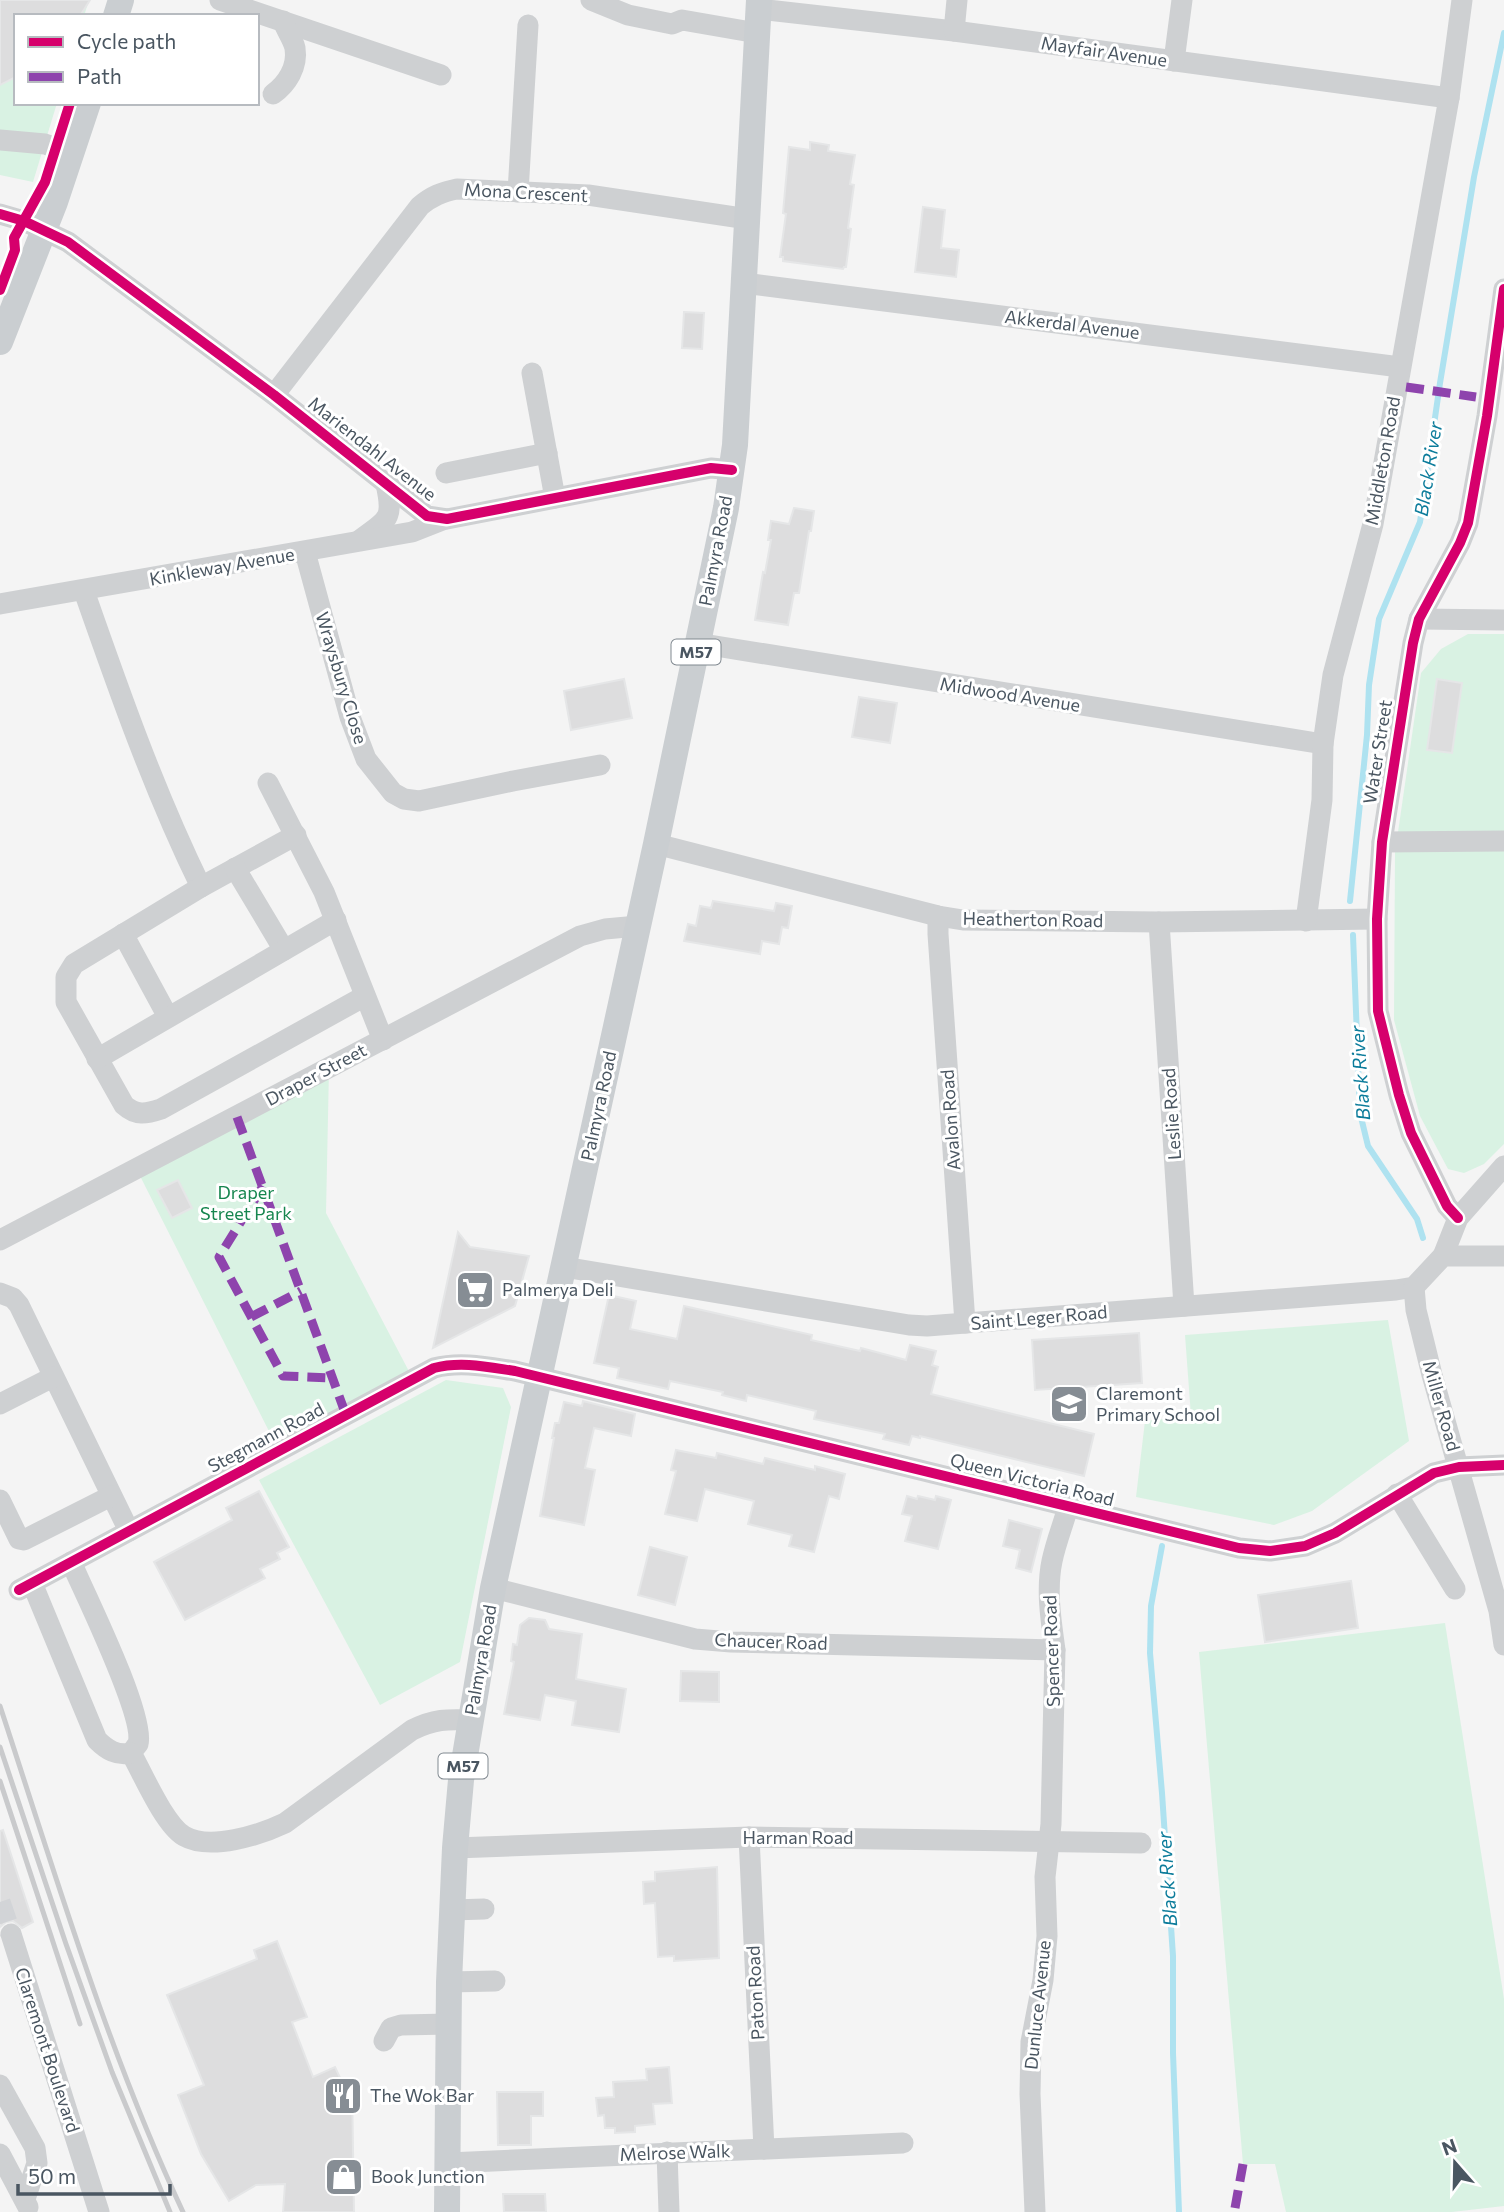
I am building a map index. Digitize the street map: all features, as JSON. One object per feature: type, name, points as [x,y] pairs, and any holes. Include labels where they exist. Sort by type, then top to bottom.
[{"type":"main road","name":"Palmyra Road","points":[[447,2212],[449,1982],[461,1780],[493,1588],[656,844],[732,470],[758,14]]},
{"type":"main road","points":[[0,342],[72,154],[87,105]]},
{"type":"street","points":[[220,0],[441,75]]},
{"type":"street","name":"Mayfair Avenue","points":[[592,0],[628,15],[672,24],[682,20],[758,14],[954,31],[1449,98]]},
{"type":"street","points":[[954,31],[957,0]]},
{"type":"street","points":[[1174,61],[1182,0]]},
{"type":"street","name":"Middleton Road","points":[[1306,921],[1323,791],[1323,744],[1337,654],[1373,524],[1449,98],[1462,0]]},
{"type":"street","points":[[273,94],[289,79],[295,60],[295,47],[283,21]]},
{"type":"street","points":[[518,191],[528,24]]},
{"type":"street","points":[[0,140],[45,144],[72,154]]},
{"type":"street","name":"Mona Crescent","points":[[274,395],[420,206],[431,197],[457,189],[588,195],[748,219]]},
{"type":"street","name":"Mariendahl Avenue","points":[[0,215],[24,220],[68,242],[274,395],[427,516],[447,519],[711,468],[732,470]]},
{"type":"street","name":"Akkerdal Avenue","points":[[744,283],[1400,367]]},
{"type":"street","name":"Water Street","points":[[1458,1217],[1447,1206],[1411,1133],[1399,1095],[1378,1011],[1377,919],[1382,842],[1413,643],[1419,619],[1465,533],[1495,416],[1504,289]]},
{"type":"street","points":[[532,373],[555,498]]},
{"type":"street","points":[[446,473],[547,453]]},
{"type":"street","name":"Kinkleway Avenue","points":[[358,542],[387,518],[391,506],[386,484]]},
{"type":"street","name":"Kinkleway Avenue","points":[[0,604],[412,532],[447,519]]},
{"type":"street","name":"Wraysbury Close","points":[[305,552],[350,717],[366,759],[393,793],[404,799],[419,801],[600,765]]},
{"type":"street","points":[[85,591],[122,699],[177,838],[201,887]]},
{"type":"street","points":[[1419,619],[1504,620]]},
{"type":"street","name":"Midwood Avenue","points":[[698,643],[1323,744]]},
{"type":"street","points":[[268,783],[336,920],[383,1040]]},
{"type":"street","points":[[296,835],[201,887],[74,964],[65,977],[66,1002],[124,1105],[131,1111],[148,1114],[161,1110],[365,996]]},
{"type":"street","points":[[1382,842],[1504,841]]},
{"type":"street","name":"Heatherton Road","points":[[656,844],[938,916],[963,920],[1159,922],[1377,919]]},
{"type":"street","points":[[235,868],[284,950]]},
{"type":"street","name":"Avalon Road","points":[[938,916],[965,1324]]},
{"type":"street","points":[[97,1059],[336,920]]},
{"type":"street","name":"Leslie Road","points":[[1159,922],[1184,1306]]},
{"type":"street","name":"Draper Street","points":[[0,1240],[580,936],[605,929],[638,926]]},
{"type":"street","points":[[123,934],[169,1017]]},
{"type":"street","points":[[1414,1287],[1443,1256],[1458,1217],[1504,1166]]},
{"type":"street","points":[[1443,1256],[1504,1256]]},
{"type":"street","name":"Saint Leger Road","points":[[564,1267],[909,1325],[965,1324],[1414,1287]]},
{"type":"street","name":"Miller Road","points":[[1414,1287],[1416,1310],[1432,1375],[1499,1611],[1504,1646]]},
{"type":"street","points":[[0,1293],[13,1298],[19,1306],[129,1531]]},
{"type":"street","name":"Stegmann Road","points":[[131,1753],[113,1752],[104,1748],[97,1740],[25,1586],[433,1368],[450,1364],[483,1366],[540,1377]]},
{"type":"street","points":[[0,1405],[53,1377]]},
{"type":"street","name":"Queen Victoria Road","points":[[540,1377],[1238,1548],[1270,1551],[1305,1546],[1321,1540],[1434,1473],[1460,1467],[1504,1465]]},
{"type":"street","points":[[1397,1494],[1455,1589]]},
{"type":"street","points":[[0,1500],[19,1539],[24,1540],[111,1496]]},
{"type":"street","name":"Spencer Road","points":[[1048,1840],[1051,1824],[1055,1650],[1049,1579],[1068,1507]]},
{"type":"street","points":[[71,1562],[132,1702],[138,1728],[138,1744],[131,1753],[170,1821],[185,1837],[212,1843],[242,1839],[285,1823],[412,1730],[440,1719],[471,1720]]},
{"type":"street","name":"Chaucer Road","points":[[493,1588],[695,1639],[1055,1650]]},
{"type":"street","name":"Harman Road","points":[[455,1848],[749,1837],[1141,1843]]},
{"type":"street","name":"Paton Road","points":[[749,1837],[764,2149]]},
{"type":"street","name":"Dunluce Avenue","points":[[1035,2212],[1030,2094],[1031,2042],[1043,1980],[1047,1936],[1045,1877],[1048,1840]]},
{"type":"street","points":[[452,1910],[484,1909]]},
{"type":"street","name":"Claremont Boulevard","points":[[11,1934],[100,2210]]},
{"type":"street","points":[[449,1982],[495,1981]]},
{"type":"street","points":[[384,2041],[391,2028],[401,2025],[449,2024]]},
{"type":"street","points":[[0,2085],[35,2148],[37,2163],[28,2206]]},
{"type":"street","name":"Melrose Walk","points":[[447,2163],[903,2143]]},
{"type":"street","points":[[667,2152],[670,2212]]},
{"type":"street","points":[[0,2154],[28,2206]]},
{"type":"green space","points":[[0,0],[89,0],[85,14],[14,14],[14,105],[56,105],[33,182],[0,175]]},
{"type":"green space","points":[[1468,634],[1504,634],[1504,1144],[1484,1164],[1464,1173],[1448,1169],[1420,1116],[1394,1020],[1395,853],[1421,673],[1441,649]]},
{"type":"green space","name":"Draper Street Park","points":[[329,1069],[326,1213],[413,1379],[279,1451],[137,1170]]},
{"type":"green space","points":[[1388,1320],[1409,1441],[1312,1511],[1274,1525],[1136,1497],[1145,1421],[1191,1416],[1185,1335]]},
{"type":"green space","points":[[446,1380],[503,1388],[511,1407],[460,1662],[380,1705],[259,1480]]},
{"type":"green space","points":[[1445,1623],[1504,1999],[1504,2206],[1452,2212],[1286,2212],[1275,2164],[1243,2164],[1199,1652]]},
{"type":"building","points":[[0,0],[90,0],[81,14],[14,14],[14,78],[0,85]]},
{"type":"building","points":[[810,142],[829,145],[828,151],[855,155],[850,184],[854,185],[848,228],[851,229],[846,267],[843,269],[783,261],[783,257],[780,257],[786,214],[783,213],[789,147],[810,150]]},
{"type":"building","points":[[923,207],[945,210],[941,248],[959,250],[956,277],[915,272]]},
{"type":"building","points":[[684,312],[704,313],[702,349],[682,348]]},
{"type":"building","points":[[794,508],[814,511],[799,593],[794,593],[788,625],[755,620],[771,540],[768,540],[771,521],[789,524]]},
{"type":"building","points":[[624,679],[632,718],[571,730],[564,691]]},
{"type":"building","points":[[1437,679],[1462,683],[1452,753],[1427,750]]},
{"type":"building","points":[[859,697],[897,703],[890,743],[852,737]]},
{"type":"building","points":[[713,901],[774,911],[776,903],[792,906],[788,928],[782,927],[779,944],[762,941],[760,954],[684,941],[688,924],[696,926],[700,906],[711,908]]},
{"type":"building","points":[[178,1180],[192,1208],[172,1218],[157,1190]]},
{"type":"building","name":"Palmerya Deli","points":[[458,1232],[470,1247],[529,1256],[515,1306],[433,1348]]},
{"type":"building","points":[[609,1295],[636,1301],[630,1329],[677,1339],[684,1306],[812,1335],[811,1340],[860,1351],[861,1348],[906,1360],[910,1345],[936,1351],[932,1365],[938,1367],[931,1394],[1094,1434],[1084,1476],[920,1436],[912,1436],[909,1445],[883,1439],[885,1434],[814,1419],[816,1411],[747,1395],[746,1401],[722,1395],[723,1392],[670,1381],[668,1389],[617,1378],[619,1368],[594,1363]]},
{"type":"building","points":[[1139,1333],[1142,1383],[1035,1390],[1032,1340]]},
{"type":"building","points":[[583,1401],[635,1414],[631,1436],[594,1428],[585,1468],[595,1470],[584,1525],[540,1516],[555,1423],[559,1423],[564,1402],[582,1406]]},
{"type":"building","points":[[676,1450],[716,1458],[717,1453],[763,1464],[765,1458],[845,1474],[839,1499],[829,1496],[814,1552],[789,1546],[792,1535],[748,1524],[754,1501],[705,1489],[697,1521],[665,1514],[676,1471],[671,1470]]},
{"type":"building","points":[[259,1491],[289,1547],[277,1553],[280,1559],[260,1569],[265,1578],[185,1620],[154,1562],[232,1520],[226,1508]]},
{"type":"building","points":[[907,1496],[935,1500],[936,1496],[951,1500],[938,1549],[905,1541],[912,1516],[902,1514]]},
{"type":"building","points":[[1009,1520],[1042,1529],[1031,1572],[1016,1568],[1020,1550],[1003,1546]]},
{"type":"building","points":[[650,1547],[687,1557],[675,1605],[638,1595]]},
{"type":"building","points":[[1351,1581],[1358,1628],[1265,1642],[1258,1595]]},
{"type":"building","points":[[529,1618],[545,1620],[549,1629],[582,1634],[576,1679],[626,1689],[619,1732],[572,1725],[576,1701],[545,1695],[540,1720],[504,1714],[514,1662],[511,1661],[513,1644],[517,1645],[520,1625]]},
{"type":"building","points":[[681,1671],[719,1672],[719,1702],[680,1701]]},
{"type":"building","points":[[3,1830],[33,1922],[22,1928],[13,1921],[0,1927],[0,1831]]},
{"type":"building","points":[[717,1867],[719,1958],[674,1961],[674,1956],[658,1957],[655,1903],[644,1904],[643,1882],[655,1881],[655,1872]]},
{"type":"building","points":[[277,1941],[307,2017],[292,2022],[313,2077],[335,2067],[344,2086],[352,2087],[354,2212],[283,2212],[285,2184],[256,2185],[229,2201],[201,2154],[178,2095],[204,2085],[167,1995],[257,1959],[254,1950]]},
{"type":"building","points":[[669,2067],[672,2103],[653,2104],[655,2124],[635,2126],[635,2132],[615,2133],[615,2128],[605,2128],[604,2115],[598,2116],[596,2098],[614,2097],[613,2082],[647,2080],[646,2069]]},
{"type":"building","points":[[497,2092],[543,2092],[543,2116],[531,2116],[531,2145],[498,2145]]},
{"type":"building","points":[[503,2194],[545,2194],[546,2212],[504,2212]]},
{"type":"waterway","name":"Black River","points":[[1350,901],[1367,735],[1369,685],[1379,619],[1420,522],[1474,177],[1504,33]]},
{"type":"waterway","name":"Black River","points":[[1353,935],[1360,1113],[1368,1146],[1417,1219],[1423,1238]]},
{"type":"waterway","name":"Black River","points":[[1162,1546],[1151,1606],[1150,1653],[1173,1956],[1173,2053],[1179,2212]]},
{"type":"tunnel","points":[[0,1902],[11,1934]]},
{"type":"railway","points":[[0,1706],[106,2026],[183,2212]]},
{"type":"railway","points":[[0,1747],[112,2072],[170,2212]]},
{"type":"railway","points":[[0,1781],[80,2024]]},
{"type":"marked path","points":[[1406,387],[1476,397]]},
{"type":"marked path","points":[[237,1117],[346,1415]]},
{"type":"marked path","points":[[263,1186],[219,1257],[283,1376],[333,1378]]},
{"type":"marked path","points":[[251,1317],[301,1291]]},
{"type":"marked path","points":[[1235,2208],[1243,2164]]},
{"type":"cycle path","points":[[0,290],[15,250],[14,238],[45,182],[69,105]]},
{"type":"cycle path","points":[[0,214],[24,221],[68,242],[274,395],[427,516],[447,519],[711,468],[732,470]]},
{"type":"cycle path","points":[[1458,1218],[1447,1206],[1411,1133],[1399,1095],[1378,1011],[1377,919],[1382,842],[1413,643],[1419,619],[1468,523],[1487,416],[1504,289]]},
{"type":"cycle path","points":[[19,1590],[434,1368],[454,1365],[515,1371],[1239,1548],[1270,1551],[1305,1546],[1335,1533],[1434,1473],[1459,1467],[1504,1465]]},
{"type":"place","name":"Palmerya Deli","points":[[475,1290]]},
{"type":"place","name":"Claremont Primary School","points":[[1069,1404]]},
{"type":"place","name":"The Wok Bar","points":[[343,2096]]},
{"type":"place","name":"Book Junction","points":[[344,2177]]}]
